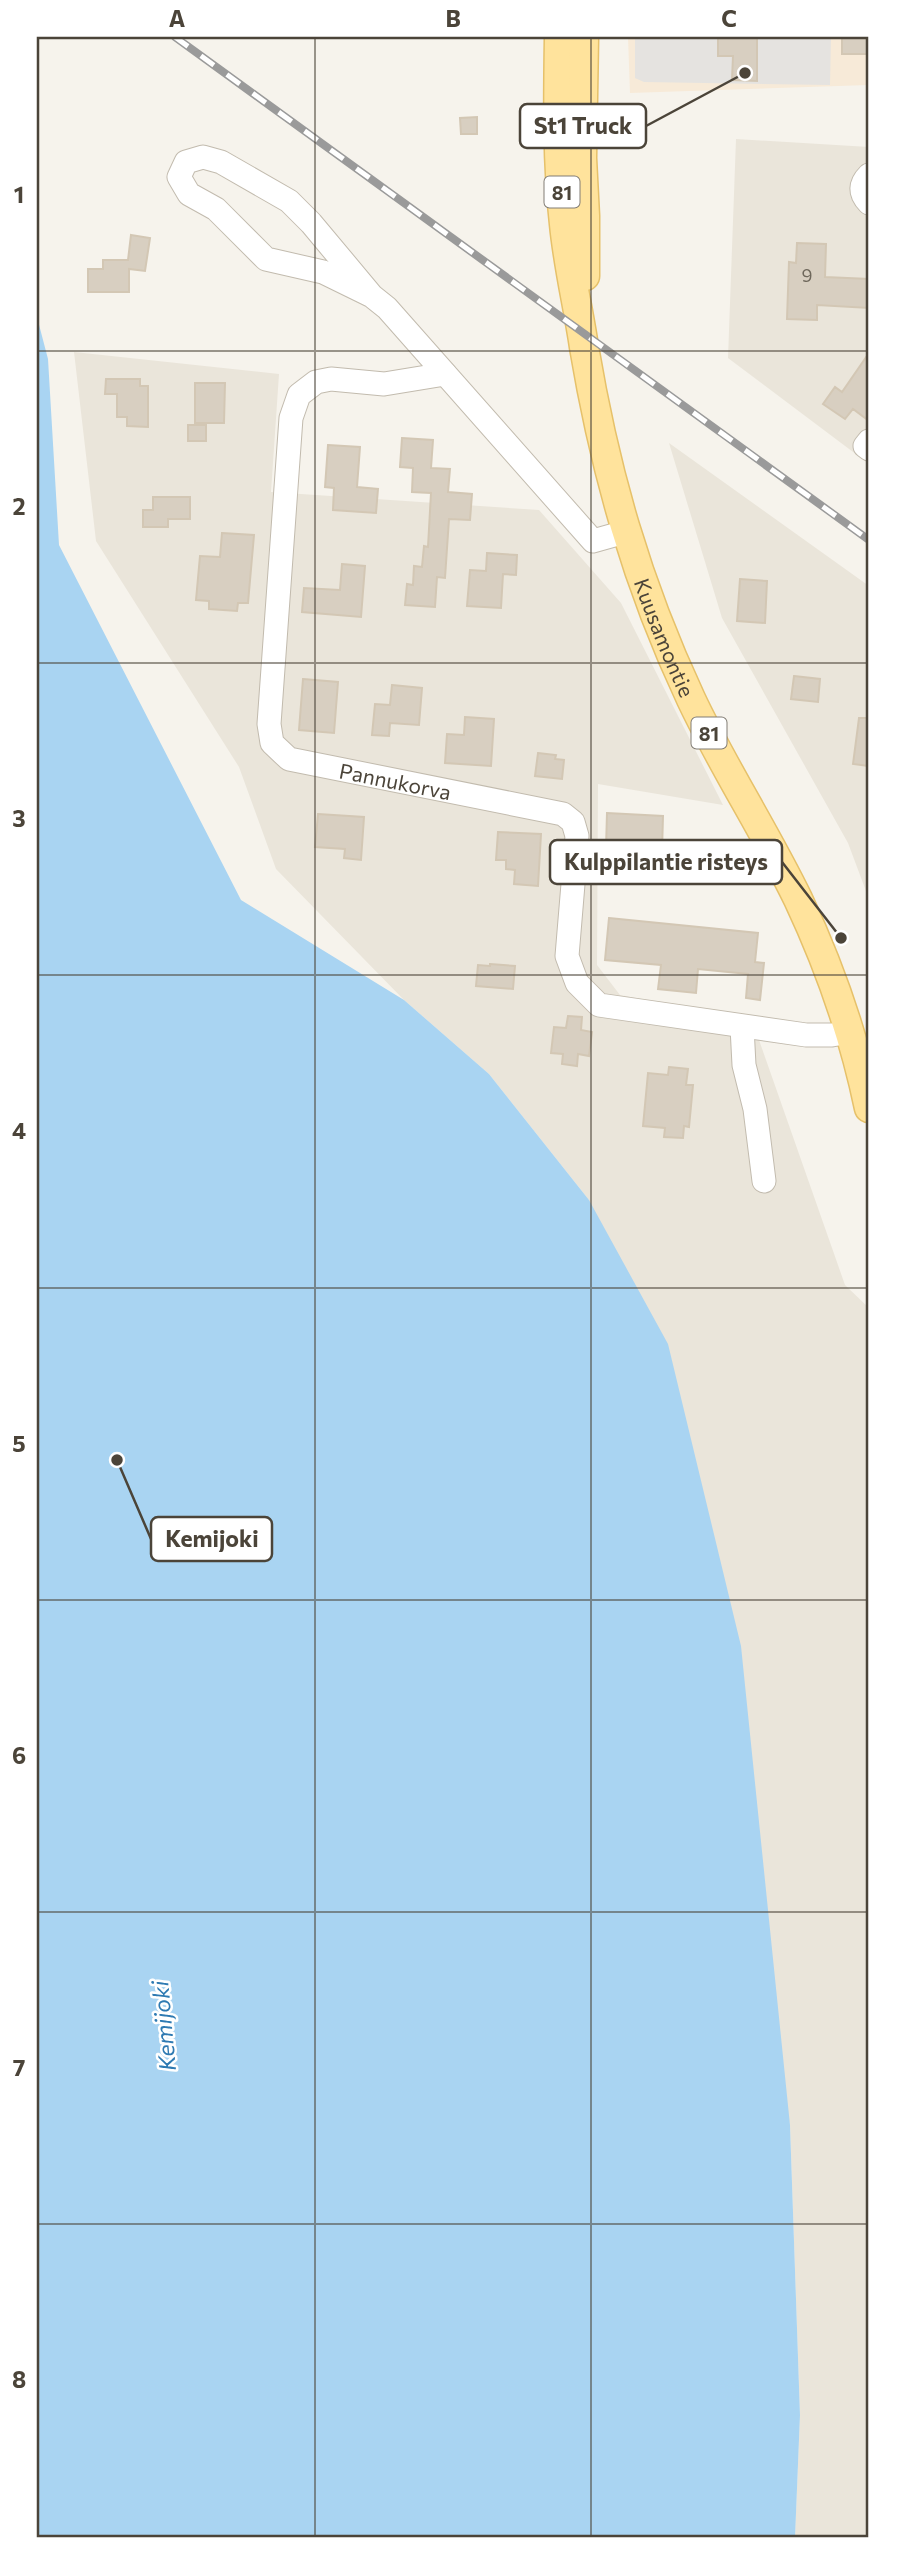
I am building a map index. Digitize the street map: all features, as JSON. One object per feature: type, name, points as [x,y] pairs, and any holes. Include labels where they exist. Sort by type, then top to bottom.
[{"type":"main road","name":"Kuusamontie","points":[[559,37],[559,156],[563,222],[593,403],[625,532],[661,630],[692,701],[797,898],[832,977],[850,1032],[864,1059],[869,1108]]},
{"type":"main road","name":"Kuusamontie","points":[[584,37],[584,345]]},
{"type":"street","points":[[372,296],[323,272],[266,259],[216,209],[189,194],[179,177],[186,162],[203,157],[221,162],[289,201],[593,541],[625,532]]},
{"type":"street","points":[[869,175],[862,183],[862,192],[869,203]]},
{"type":"street","name":"Pannukorva","points":[[445,374],[384,384],[331,379],[316,383],[299,396],[291,418],[269,724],[272,743],[289,759],[562,814],[573,822],[577,836],[567,957],[577,983],[598,1005],[806,1035],[850,1032]]},
{"type":"street","points":[[869,441],[865,446],[869,449]]},
{"type":"street","points":[[741,1027],[744,1065],[755,1109],[764,1181]]},
{"type":"shaded area","points":[[628,37],[869,37],[869,85],[630,93]]},
{"type":"shaded area","points":[[635,37],[831,37],[830,85],[644,82],[635,78]]},
{"type":"shaded area","points":[[736,139],[869,147],[869,464],[728,358]]},
{"type":"shaded area","points":[[74,352],[279,374],[271,492],[539,510],[621,603],[723,805],[598,784],[597,965],[620,995],[752,1020],[845,1285],[869,1308],[869,2538],[795,2538],[800,2415],[790,2125],[589,1200],[489,1074],[404,1000],[276,869],[239,767],[96,541]]},
{"type":"shaded area","points":[[669,443],[869,586],[869,899],[848,843],[722,618]]},
{"type":"water","points":[[37,317],[48,359],[59,545],[241,900],[404,1000],[489,1074],[589,1200],[668,1344],[741,1646],[790,2125],[800,2415],[795,2538],[37,2538]]},
{"type":"building","points":[[718,37],[757,37],[757,81],[732,80],[733,56],[718,56]]},
{"type":"building","points":[[842,37],[869,37],[869,54],[842,54]]},
{"type":"building","points":[[477,117],[477,134],[461,134],[460,118]]},
{"type":"building","points":[[131,235],[150,238],[145,271],[129,269],[129,292],[88,292],[88,269],[103,269],[103,260],[128,260]]},
{"type":"building","points":[[797,243],[826,244],[825,277],[869,279],[869,308],[817,305],[817,320],[787,319],[789,262],[796,263]]},
{"type":"building","points":[[869,353],[869,421],[853,409],[845,419],[823,404],[835,387],[842,392]]},
{"type":"building","points":[[106,379],[140,379],[140,386],[148,386],[148,427],[127,426],[127,417],[117,417],[117,394],[105,394]]},
{"type":"building","points":[[195,383],[225,383],[224,423],[195,423]]},
{"type":"building","points":[[188,425],[206,425],[206,441],[188,441]]},
{"type":"building","points":[[402,438],[433,440],[431,468],[450,469],[448,492],[472,494],[470,520],[449,519],[445,578],[437,577],[435,607],[405,605],[407,584],[413,585],[414,566],[422,567],[424,546],[428,547],[431,493],[412,492],[413,468],[400,467]]},
{"type":"building","points":[[328,445],[360,447],[357,487],[378,489],[376,513],[333,510],[334,488],[325,487]]},
{"type":"building","points":[[153,497],[190,497],[190,519],[168,519],[168,527],[143,527],[143,510],[153,510]]},
{"type":"building","points":[[222,533],[254,535],[248,603],[238,603],[237,611],[209,609],[209,601],[196,600],[200,556],[220,557]]},
{"type":"building","points":[[487,553],[517,555],[516,575],[503,574],[501,608],[467,606],[470,570],[486,571]]},
{"type":"building","points":[[342,564],[365,566],[361,617],[302,612],[304,588],[340,590]]},
{"type":"building","points":[[740,579],[767,581],[765,623],[737,621]]},
{"type":"building","points":[[794,676],[820,679],[818,702],[791,699]]},
{"type":"building","points":[[303,679],[338,682],[334,733],[299,730]]},
{"type":"building","points":[[392,685],[422,688],[419,725],[390,723],[389,736],[372,735],[375,704],[390,705]]},
{"type":"building","points":[[465,717],[494,719],[491,766],[445,763],[447,734],[464,735]]},
{"type":"building","points":[[859,718],[869,718],[869,766],[853,764]]},
{"type":"building","points":[[538,753],[556,755],[555,759],[564,760],[562,779],[535,776]]},
{"type":"building","points":[[607,813],[663,816],[662,851],[606,848]]},
{"type":"building","points":[[318,814],[364,817],[361,860],[344,858],[345,849],[315,847]]},
{"type":"building","points":[[498,832],[541,834],[538,886],[514,884],[515,870],[506,869],[506,860],[496,860]]},
{"type":"building","points":[[609,918],[758,933],[755,962],[764,963],[760,1000],[746,998],[748,974],[698,969],[696,993],[658,989],[661,965],[605,960]]},
{"type":"building","points":[[478,965],[515,966],[513,989],[476,986]]},
{"type":"building","points":[[568,1016],[582,1017],[581,1030],[592,1032],[589,1056],[578,1054],[577,1066],[562,1064],[563,1054],[551,1053],[554,1027],[566,1028]]},
{"type":"building","points":[[669,1067],[688,1069],[686,1085],[693,1085],[689,1127],[684,1126],[683,1138],[664,1137],[665,1128],[643,1126],[648,1073],[668,1075]]},
{"type":"railway","points":[[175,37],[869,540]]},
{"type":"place","name":"St1 Truck","points":[[745,73]]},
{"type":"place","name":"Kulppilantie risteys","points":[[841,938]]},
{"type":"place","name":"Kemijoki","points":[[117,1460]]}]
